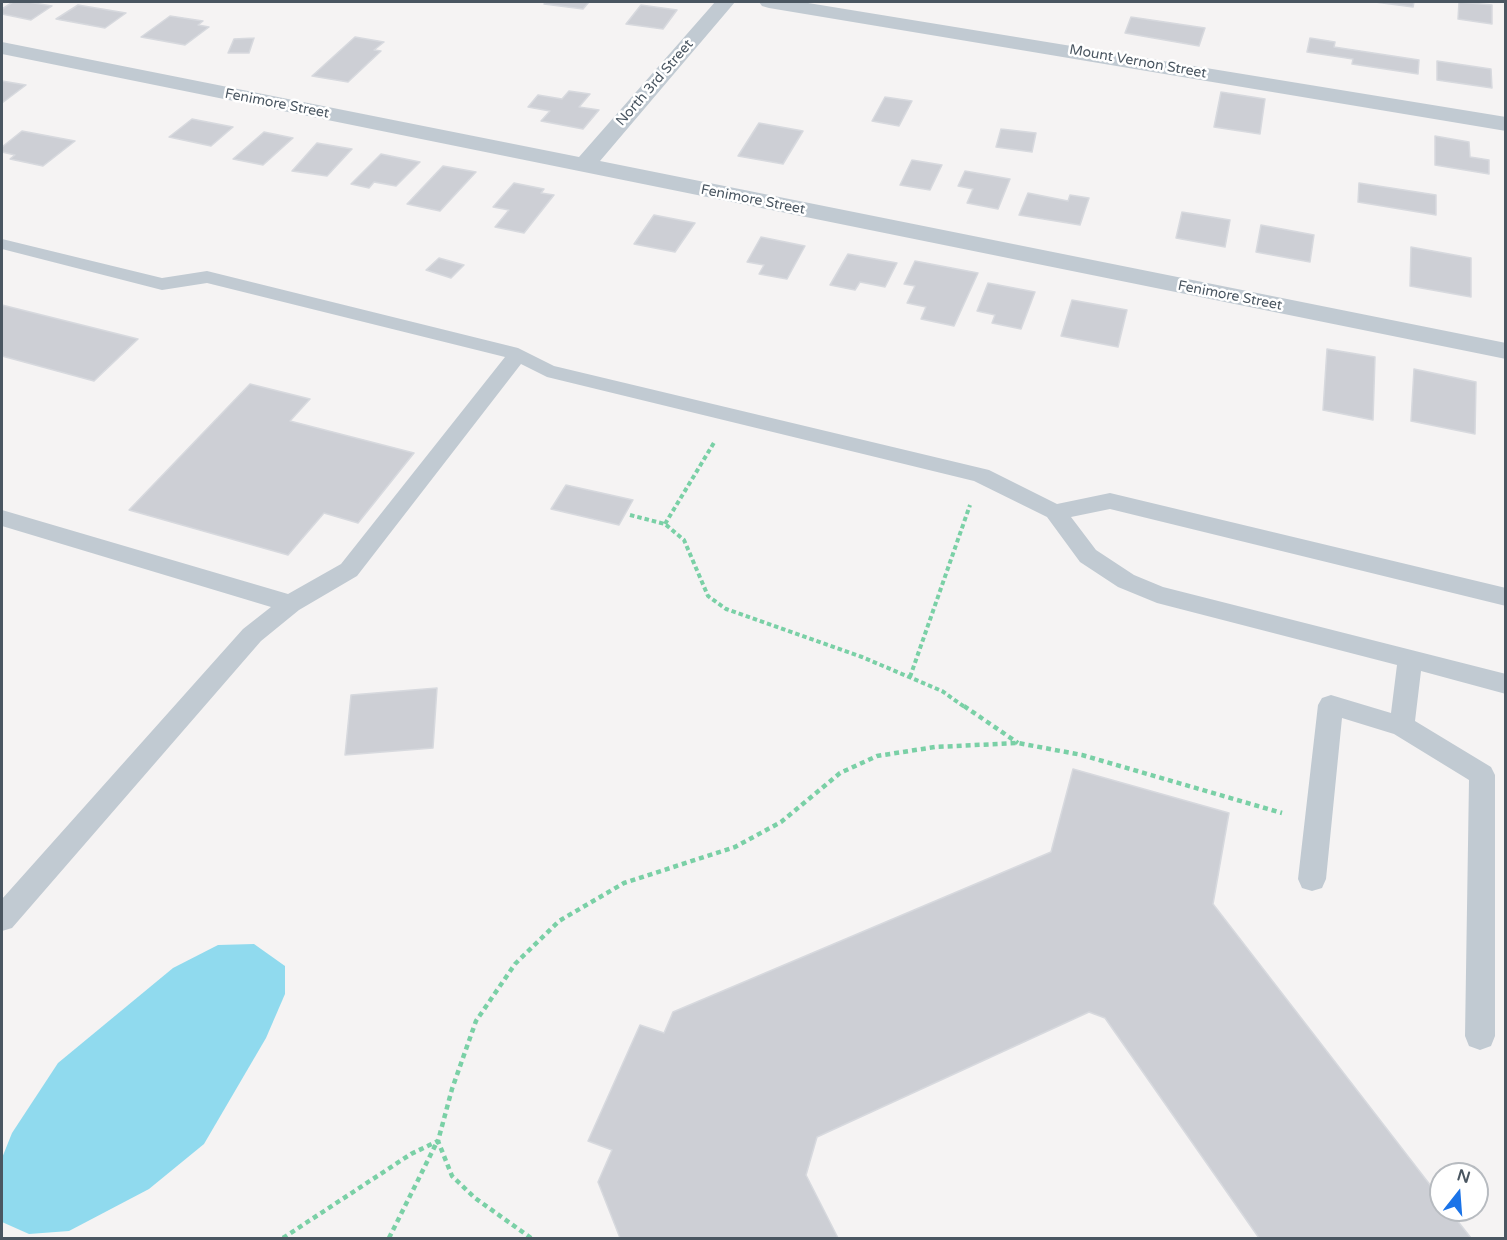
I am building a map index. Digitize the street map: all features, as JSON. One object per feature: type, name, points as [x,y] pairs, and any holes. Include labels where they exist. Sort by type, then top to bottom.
[{"type":"street","name":"North 3rd Street","points":[[585,165],[725,2]]},
{"type":"street","name":"Mount Vernon Street","points":[[769,2],[1506,124]]},
{"type":"street","name":"Fenimore Street","points":[[2,48],[1506,351]]},
{"type":"lane","points":[[2,244],[162,284],[207,277],[518,354],[547,371],[981,475],[1055,512],[1089,556],[1126,581],[1156,594],[1506,684]]},
{"type":"lane","points":[[2,919],[252,635],[291,604],[349,570],[518,354]]},
{"type":"lane","points":[[1055,512],[1110,501],[1506,597]]},
{"type":"lane","points":[[2,518],[291,604]]},
{"type":"lane","points":[[1402,726],[1410,660]]},
{"type":"lane","points":[[1312,879],[1331,705],[1402,726],[1482,775],[1480,1036]]},
{"type":"path","points":[[665,524],[730,415]]},
{"type":"path","points":[[910,677],[981,475]]},
{"type":"path","points":[[630,515],[665,524],[684,540],[708,596],[726,609],[862,657],[942,691],[1018,743]]},
{"type":"path","points":[[389,1239],[438,1141],[452,1089],[476,1021],[515,964],[558,921],[624,883],[735,847],[781,822],[840,773],[877,756],[935,747],[1018,743],[1082,755],[1317,824]]},
{"type":"path","points":[[283,1239],[411,1154],[438,1141]]},
{"type":"path","points":[[438,1141],[452,1176],[475,1198],[531,1239]]},
{"type":"water","points":[[254,944],[285,966],[285,994],[266,1038],[204,1144],[149,1189],[69,1231],[29,1234],[2,1222],[2,1158],[12,1133],[58,1063],[173,968],[218,945]]},
{"type":"building","points":[[13,2],[52,6],[31,20],[2,14],[2,9]]},
{"type":"building","points":[[546,2],[589,2],[583,9],[544,4]]},
{"type":"building","points":[[1375,2],[1414,2],[1413,7]]},
{"type":"building","points":[[1459,2],[1492,5],[1492,24],[1458,19]]},
{"type":"building","points":[[78,5],[126,13],[105,28],[56,19]]},
{"type":"building","points":[[641,5],[677,10],[663,29],[626,24]]},
{"type":"building","points":[[170,16],[203,21],[198,25],[209,27],[185,45],[141,37]]},
{"type":"building","points":[[1131,17],[1205,28],[1199,46],[1125,33]]},
{"type":"building","points":[[355,37],[384,42],[374,50],[381,51],[348,82],[312,76]]},
{"type":"building","points":[[254,38],[249,53],[228,53],[234,39]]},
{"type":"building","points":[[1310,38],[1335,42],[1334,47],[1419,60],[1418,74],[1352,64],[1353,59],[1307,52]]},
{"type":"building","points":[[1437,61],[1491,69],[1492,88],[1437,80]]},
{"type":"building","points":[[2,81],[26,85],[2,103]]},
{"type":"building","points":[[569,91],[590,94],[579,107],[599,110],[583,129],[541,121],[550,111],[528,107],[538,95],[562,99]]},
{"type":"building","points":[[1221,92],[1265,99],[1260,134],[1214,127]]},
{"type":"building","points":[[885,97],[912,101],[899,126],[872,121]]},
{"type":"building","points":[[192,119],[233,127],[211,146],[169,137]]},
{"type":"building","points":[[759,123],[803,131],[783,164],[738,156]]},
{"type":"building","points":[[1001,129],[1036,133],[1032,152],[996,147]]},
{"type":"building","points":[[22,131],[75,141],[43,166],[10,159],[15,155],[2,152],[2,147]]},
{"type":"building","points":[[264,132],[293,138],[263,165],[233,159]]},
{"type":"building","points":[[1435,136],[1469,142],[1470,157],[1489,160],[1489,174],[1435,165]]},
{"type":"building","points":[[317,143],[352,149],[327,176],[292,171]]},
{"type":"building","points":[[381,154],[420,162],[396,186],[374,182],[369,188],[351,184]]},
{"type":"building","points":[[912,160],[942,165],[930,190],[900,185]]},
{"type":"building","points":[[443,166],[476,172],[440,211],[407,204]]},
{"type":"building","points":[[965,171],[1010,179],[998,209],[967,203],[973,189],[958,186]]},
{"type":"building","points":[[514,183],[544,189],[541,193],[554,195],[524,233],[495,227],[509,210],[493,207]]},
{"type":"building","points":[[1359,183],[1436,195],[1436,215],[1358,202]]},
{"type":"building","points":[[1028,193],[1068,201],[1070,195],[1089,198],[1080,225],[1019,215]]},
{"type":"building","points":[[1182,212],[1230,220],[1225,247],[1176,238]]},
{"type":"building","points":[[654,215],[695,223],[675,252],[634,244]]},
{"type":"building","points":[[1261,225],[1314,235],[1310,262],[1256,252]]},
{"type":"building","points":[[761,237],[805,246],[787,279],[759,274],[764,265],[747,262]]},
{"type":"building","points":[[1411,247],[1471,258],[1471,297],[1410,286]]},
{"type":"building","points":[[848,254],[897,263],[885,287],[860,282],[855,290],[830,285]]},
{"type":"building","points":[[439,258],[464,265],[451,278],[426,270]]},
{"type":"building","points":[[915,261],[978,273],[954,326],[921,319],[926,307],[907,303],[915,286],[904,284]]},
{"type":"building","points":[[988,283],[1035,292],[1021,329],[992,323],[995,315],[977,311]]},
{"type":"building","points":[[1072,300],[1127,310],[1118,347],[1061,336]]},
{"type":"building","points":[[2,305],[138,339],[94,381],[2,356]]},
{"type":"building","points":[[1327,349],[1375,357],[1373,420],[1323,410]]},
{"type":"building","points":[[1414,369],[1476,382],[1475,434],[1411,421]]},
{"type":"building","points":[[250,384],[310,399],[290,421],[414,453],[358,523],[324,513],[288,555],[129,510]]},
{"type":"building","points":[[566,485],[633,500],[619,525],[551,509]]},
{"type":"building","points":[[437,688],[433,748],[345,755],[351,695]]},
{"type":"building","points":[[1073,769],[1229,813],[1213,904],[1429,1183],[1429,1222],[1458,1222],[1471,1238],[1259,1238],[1105,1018],[1089,1012],[817,1137],[806,1175],[838,1238],[620,1238],[598,1182],[612,1150],[588,1141],[640,1025],[664,1033],[673,1012],[1051,852]]}]
